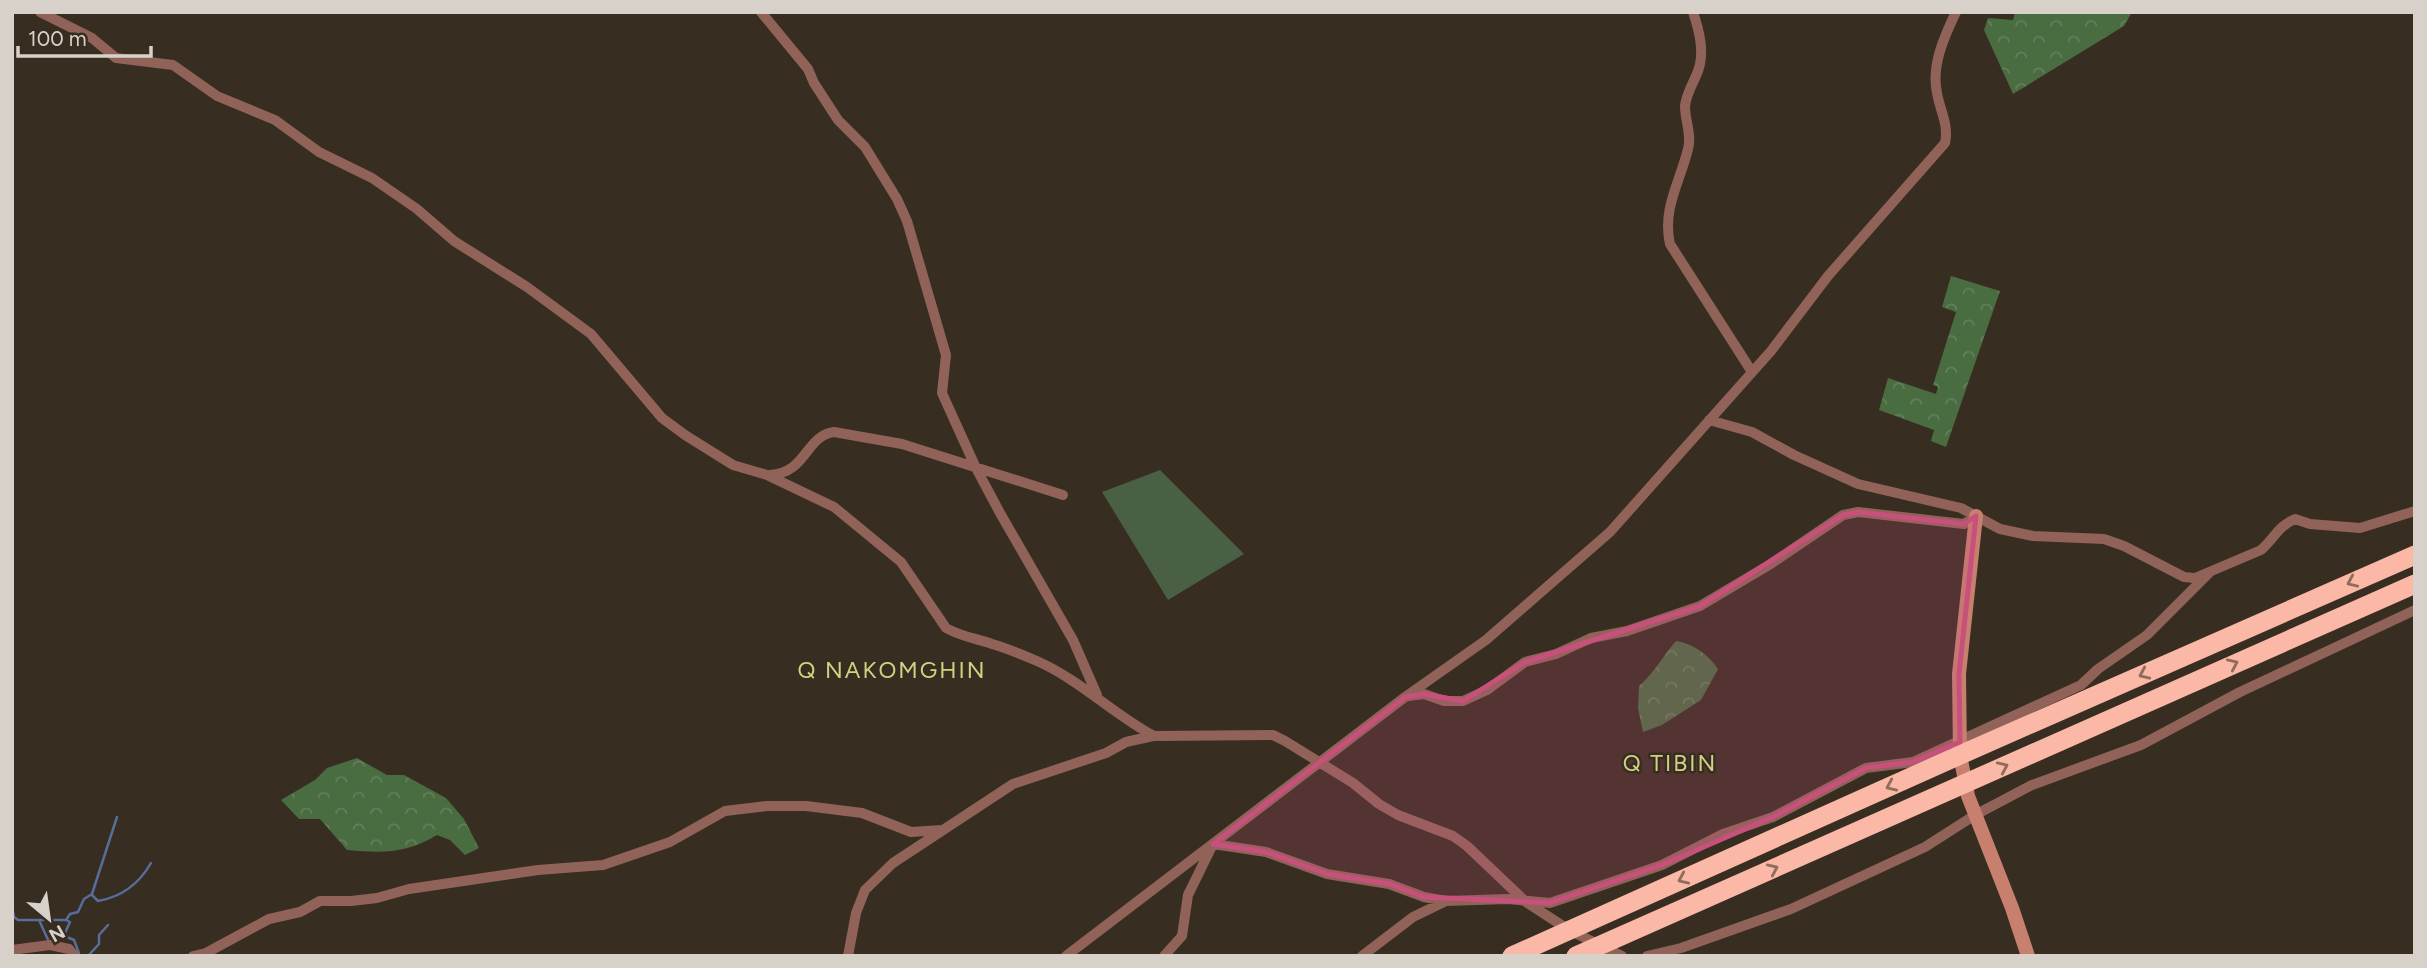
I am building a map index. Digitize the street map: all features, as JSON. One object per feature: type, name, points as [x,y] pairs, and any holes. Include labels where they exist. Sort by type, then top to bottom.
[{"type":"highway","points":[[1512,956],[1960,748],[2415,555]]},
{"type":"highway","points":[[1576,956],[2415,583]]},
{"type":"street","points":[[40,12],[45,17],[92,38],[116,58],[173,65],[217,96],[275,120],[319,152],[372,178],[417,209],[454,241],[527,287],[591,334],[662,418],[685,435],[733,464],[767,475],[834,507],[901,562],[946,628],[964,638],[993,644],[1037,661],[1083,687],[1154,736]]},
{"type":"street","points":[[761,12],[808,69],[838,120],[865,147],[897,199],[907,221],[946,355],[942,393],[976,468],[1073,640],[1098,698]]},
{"type":"street","points":[[1693,12],[1701,36],[1700,67],[1685,105],[1689,147],[1671,200],[1668,235],[1671,244],[1752,372]]},
{"type":"street","points":[[1066,956],[1405,697],[1486,640],[1610,532],[1752,372],[1828,276],[1945,143],[1946,126],[1936,93],[1936,79],[1942,41],[1956,12]]},
{"type":"street","points":[[1709,420],[1752,432],[1794,455],[1858,484],[1961,508],[2000,528],[2034,536],[2104,539],[2124,546],[2184,577],[2195,578],[2261,550],[2282,525],[2295,519],[2310,524],[2360,528],[2415,511]]},
{"type":"street","points":[[767,475],[783,474],[793,469],[819,438],[834,432],[902,444],[1063,495]]},
{"type":"street","points":[[1405,697],[1424,694],[1444,701],[1464,701],[1487,690],[1525,662],[1556,654],[1591,638],[1628,631],[1700,606],[1769,565],[1843,515],[1857,512],[1964,524],[1976,516]]},
{"type":"street","points":[[1976,516],[1959,674],[1960,748],[1965,784],[1975,815],[2028,956]]},
{"type":"street","points":[[1213,844],[1266,852],[1327,874],[1389,884],[1424,897],[1446,901],[1508,899],[1550,903],[1568,899],[1662,865],[1723,834],[1773,817],[1866,768],[1913,762],[1960,748],[2081,685],[2098,669],[2147,635],[2210,572]]},
{"type":"street","points":[[1647,956],[1681,948],[1791,909],[1925,847],[1975,815],[2044,780],[2141,745],[2241,692],[2415,610]]},
{"type":"street","points":[[848,956],[856,913],[865,890],[893,863],[1013,784],[1106,753],[1126,742],[1154,736],[1273,735],[1320,762],[1389,810],[1453,836],[1526,902],[1569,930],[1622,956]]},
{"type":"street","points":[[193,956],[206,953],[269,919],[300,912],[320,901],[377,898],[409,889],[538,870],[603,865],[670,842],[724,811],[767,806],[806,806],[862,813],[911,832],[942,830]]},
{"type":"street","points":[[1164,956],[1182,936],[1188,895],[1213,844]]},
{"type":"street","points":[[1362,956],[1413,917],[1446,901]]},
{"type":"street","points":[[12,950],[50,945],[69,949],[75,956]]},
{"type":"highlighted area","points":[[1858,512],[1964,524],[1976,516],[1959,674],[1960,742],[1913,762],[1866,768],[1773,817],[1662,865],[1550,903],[1424,897],[1389,884],[1327,874],[1266,852],[1213,844],[1405,697],[1424,694],[1463,701],[1525,662],[1700,606],[1843,515]]},
{"type":"green space","points":[[2015,12],[2132,12],[2124,26],[2013,94],[1984,30],[1988,18],[2013,20]]},
{"type":"green space","points":[[1951,276],[2000,291],[1946,447],[1931,441],[1934,430],[1879,410],[1888,378],[1936,394],[1938,387],[1933,385],[1956,312],[1942,307]]},
{"type":"green space","points":[[1160,470],[1244,554],[1168,600],[1102,492]]},
{"type":"green space","points":[[1676,641],[1700,650],[1718,669],[1701,700],[1662,725],[1643,732],[1638,708],[1639,686]]},
{"type":"green space","points":[[357,758],[387,775],[404,775],[446,798],[464,819],[479,848],[465,855],[450,840],[437,835],[415,846],[394,851],[347,850],[320,819],[299,819],[281,800],[315,780],[327,768]]},
{"type":"waterway","points":[[39,920],[66,920],[70,914],[78,912],[84,899],[92,894],[117,817]]},
{"type":"waterway","points":[[92,895],[98,901],[122,893],[141,877],[151,863]]},
{"type":"waterway","points":[[12,906],[14,917],[18,920],[39,920],[49,942]]},
{"type":"waterway","points":[[66,920],[70,922],[65,933],[74,940],[79,953]]},
{"type":"waterway","points":[[88,956],[99,944],[99,935],[108,925]]},
{"type":"district","name":"Q NAKOMGHIN","points":[[892,670]]},
{"type":"district","name":"Q TIBIN","points":[[1670,763]]}]
